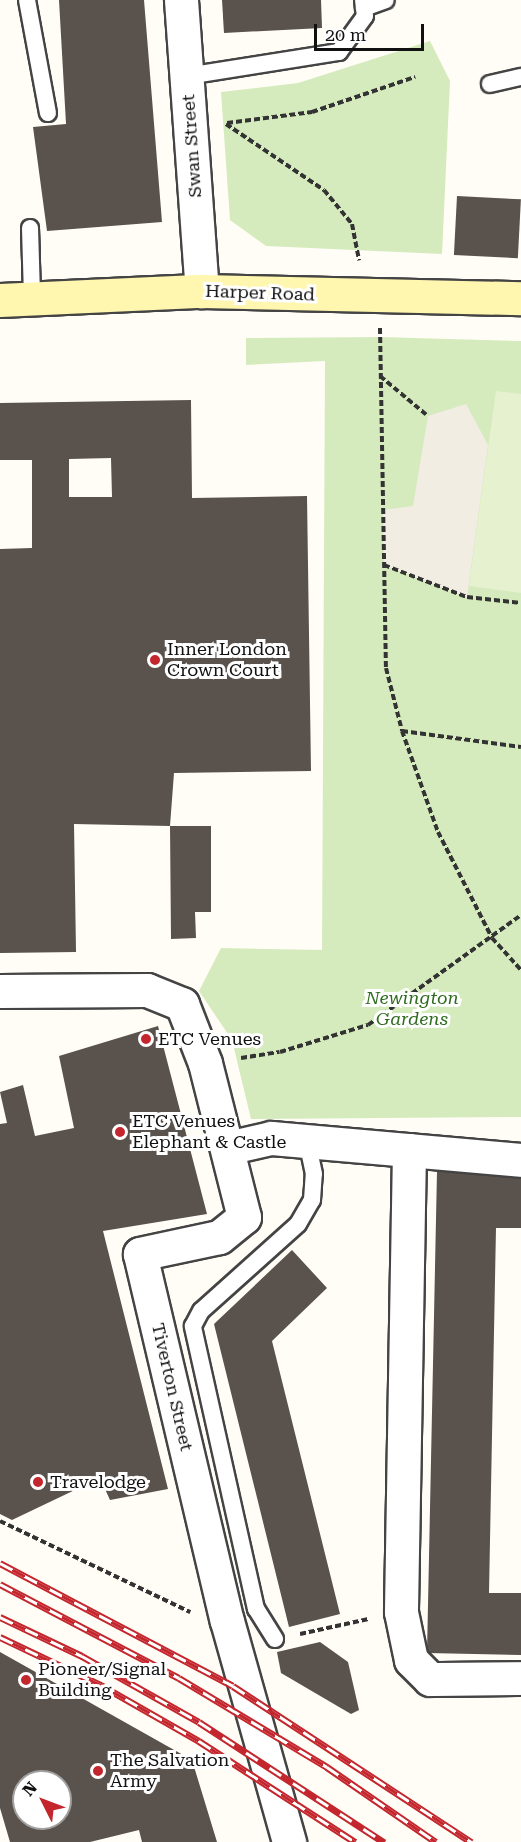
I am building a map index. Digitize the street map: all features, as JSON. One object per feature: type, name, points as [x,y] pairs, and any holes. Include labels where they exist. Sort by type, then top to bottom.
[{"type":"main road","name":"Harper Road","points":[[0,300],[32,296],[202,291],[369,297],[521,298]]},
{"type":"street","name":"Swan Street","points":[[181,0],[202,291]]},
{"type":"street","name":"Tiverton Street","points":[[0,991],[147,990],[182,1004],[205,1063],[244,1217],[219,1237],[140,1254],[227,1621],[289,1842]]},
{"type":"street","points":[[227,1148],[271,1138],[521,1160]]},
{"type":"street","points":[[409,1150],[401,1612],[411,1660],[430,1679],[521,1678]]},
{"type":"lane","points":[[27,0],[48,113]]},
{"type":"lane","points":[[187,76],[339,52],[365,16],[363,4],[386,0]]},
{"type":"lane","points":[[490,84],[521,77]]},
{"type":"lane","points":[[30,228],[32,296]]},
{"type":"lane","points":[[275,1639],[256,1609],[193,1326],[201,1311],[298,1224],[312,1200],[307,1141]]},
{"type":"path","points":[[190,126],[312,112],[415,77]]},
{"type":"path","points":[[223,124],[308,176],[339,206],[358,237],[380,376],[386,668],[402,731],[438,832],[492,938],[521,970]]},
{"type":"path","points":[[380,376],[428,416]]},
{"type":"path","points":[[384,565],[467,597],[521,603]]},
{"type":"path","points":[[402,731],[521,747]]},
{"type":"path","points":[[205,1063],[280,1053],[368,1024],[492,938],[521,915]]},
{"type":"path","points":[[0,1521],[182,1610],[227,1621]]},
{"type":"path","points":[[275,1639],[401,1612]]},
{"type":"green space","points":[[430,41],[450,81],[442,254],[266,246],[230,220],[221,92],[298,83]]},
{"type":"green space","name":"Newington Gardens","points":[[380,337],[521,341],[521,1117],[251,1119],[232,1040],[199,991],[221,948],[322,950],[325,361],[246,365],[246,338]]},
{"type":"green space","points":[[496,391],[521,394],[521,593],[469,586]]},
{"type":"shaded area","points":[[466,404],[488,445],[467,597],[384,565],[383,510],[413,506],[428,416]]},
{"type":"building","points":[[59,0],[144,0],[162,222],[47,231],[33,127],[66,124]]},
{"type":"building","points":[[222,0],[321,0],[322,28],[224,33]]},
{"type":"building","points":[[457,196],[521,199],[518,258],[454,255]]},
{"type":"building","name":"Inner London Crown Court","points":[[191,400],[192,498],[307,496],[311,771],[174,773],[170,826],[74,824],[76,952],[0,953],[0,549],[32,548],[32,460],[0,460],[0,403]],"holes":[[[111,458],[112,497],[69,497],[69,459]]]},
{"type":"building","points":[[170,826],[211,826],[211,912],[195,912],[196,938],[171,939]]},
{"type":"building","points":[[158,1026],[207,1214],[103,1231],[168,1489],[110,1500],[100,1478],[12,1520],[0,1514],[0,1124],[7,1123],[0,1092],[23,1085],[35,1136],[74,1128],[59,1056]]},
{"type":"building","points":[[437,1171],[521,1172],[521,1228],[496,1228],[489,1593],[521,1593],[521,1655],[427,1653]]},
{"type":"building","points":[[292,1250],[327,1288],[272,1341],[340,1614],[289,1627],[214,1324]]},
{"type":"building","points":[[320,1642],[348,1662],[359,1710],[351,1714],[281,1673],[277,1652]]},
{"type":"building","name":"The Salvation Army","points":[[0,1652],[192,1760],[217,1842],[142,1842],[139,1830],[90,1842],[10,1842],[0,1808]]},
{"type":"railway","points":[[0,1563],[233,1686],[471,1842]]},
{"type":"railway","points":[[0,1584],[179,1678],[327,1767],[436,1842]]},
{"type":"railway","points":[[0,1617],[82,1656],[199,1722],[384,1842]]},
{"type":"railway","points":[[0,1637],[101,1685],[199,1741],[355,1842]]},
{"type":"place","name":"Inner London Crown Court","points":[[155,660]]},
{"type":"place","name":"ETC Venues","points":[[146,1039]]},
{"type":"place","name":"ETC Venues Elephant & Castle","points":[[120,1132]]},
{"type":"place","name":"Travelodge","points":[[38,1482]]},
{"type":"place","name":"Pioneer/Signal Building","points":[[26,1680]]},
{"type":"place","name":"The Salvation Army","points":[[98,1771]]}]
